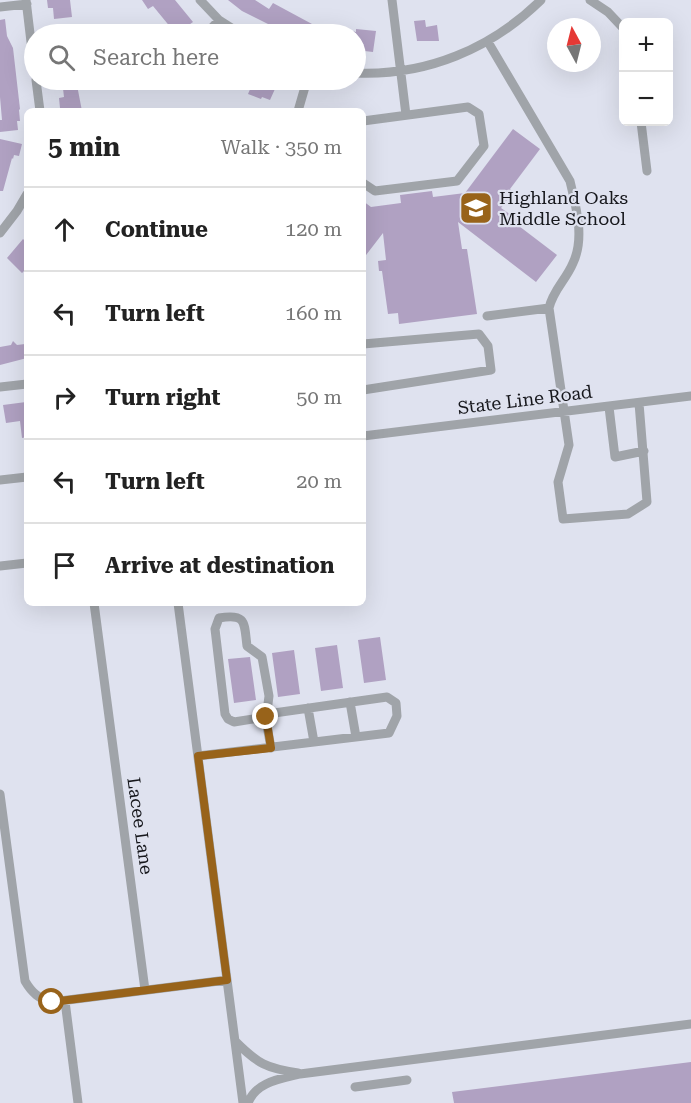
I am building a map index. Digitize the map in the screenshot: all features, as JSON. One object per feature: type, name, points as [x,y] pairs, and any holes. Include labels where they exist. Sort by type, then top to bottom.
[{"type":"street","points":[[200,0],[225,24]]},
{"type":"street","points":[[392,0],[406,115]]},
{"type":"street","points":[[366,73],[400,71],[441,62],[488,42],[517,22],[541,0]]},
{"type":"street","points":[[590,0],[608,12],[619,24]]},
{"type":"street","points":[[0,7],[27,2],[29,24]]},
{"type":"street","points":[[215,24],[219,20]]},
{"type":"street","points":[[488,42],[570,181],[574,200],[580,244],[573,264],[552,296],[549,308],[569,445],[558,482],[563,519],[628,513],[647,502],[639,403]]},
{"type":"street","points":[[37,90],[40,108]]},
{"type":"street","points":[[299,108],[304,90]]},
{"type":"street","points":[[366,121],[468,107],[479,114],[484,146],[457,181],[375,191],[366,185]]},
{"type":"street","points":[[641,126],[647,171]]},
{"type":"street","points":[[0,233],[24,199]]},
{"type":"street","points":[[17,211],[24,216]]},
{"type":"street","points":[[487,316],[549,308]]},
{"type":"street","points":[[366,344],[479,334],[488,346],[491,370],[366,390]]},
{"type":"street","points":[[0,387],[24,384]]},
{"type":"street","name":"State Line Road","points":[[366,436],[691,396]]},
{"type":"street","points":[[609,406],[615,456],[644,451]]},
{"type":"street","points":[[0,480],[24,477]]},
{"type":"street","points":[[0,566],[24,563]]},
{"type":"street","name":"Lacee Lane","points":[[94,606],[145,990]]},
{"type":"street","points":[[178,606],[245,1103]]},
{"type":"street","points":[[198,756],[271,748],[389,733],[397,716],[396,703],[387,697],[267,712],[234,722],[228,719],[225,714],[215,628],[219,618],[232,616],[241,618],[244,622],[247,646],[262,657],[269,696],[267,712],[271,748]]},
{"type":"street","points":[[350,702],[356,737]]},
{"type":"street","points":[[308,708],[314,742]]},
{"type":"street","points":[[0,794],[25,981],[33,993],[43,1000],[52,1002],[227,980]]},
{"type":"street","points":[[65,1001],[78,1103]]},
{"type":"street","points":[[245,1103],[252,1092],[266,1083],[300,1074],[691,1024]]},
{"type":"street","points":[[235,1041],[253,1059],[272,1069],[300,1074]]},
{"type":"street","points":[[355,1088],[407,1080]]},
{"type":"building","points":[[47,0],[70,0],[72,17],[54,19],[53,8],[48,8]]},
{"type":"building","points":[[142,0],[175,0],[193,22],[168,24],[153,6],[148,9]]},
{"type":"building","points":[[228,0],[255,0],[269,9],[273,3],[312,24],[268,24],[242,11]]},
{"type":"building","points":[[5,19],[7,36],[13,48],[20,121],[17,121],[18,130],[0,132],[0,120],[2,120],[0,20]]},
{"type":"building","points":[[425,20],[426,27],[437,25],[439,41],[417,41],[414,21]]},
{"type":"building","points":[[366,30],[376,31],[373,52],[366,51]]},
{"type":"building","points":[[63,90],[78,90],[81,108],[60,108],[59,98],[64,97]]},
{"type":"building","points":[[250,90],[274,90],[270,100],[248,94]]},
{"type":"building","points":[[513,129],[540,149],[510,189],[513,192],[501,208],[518,220],[515,223],[557,255],[536,282],[458,222],[462,249],[467,249],[477,314],[399,324],[398,313],[388,314],[382,271],[379,271],[378,261],[386,260],[383,233],[366,255],[366,203],[371,207],[401,203],[400,195],[432,191],[433,197],[465,193]]},
{"type":"building","points":[[0,139],[22,144],[19,156],[14,155],[12,158],[3,191],[0,191]]},
{"type":"building","points":[[23,239],[24,271],[22,273],[7,258]]},
{"type":"building","points":[[13,341],[17,345],[24,344],[24,359],[0,365],[0,347],[11,345]]},
{"type":"building","points":[[24,402],[24,438],[22,438],[20,421],[6,423],[3,405]]},
{"type":"building","points":[[380,637],[386,680],[364,683],[358,640]]},
{"type":"building","points":[[337,645],[343,688],[321,691],[315,648]]},
{"type":"building","points":[[294,650],[300,694],[278,697],[272,653]]},
{"type":"building","points":[[250,657],[256,700],[234,703],[228,659]]},
{"type":"building","points":[[691,1062],[691,1103],[454,1103],[452,1092]]},
{"type":"place","name":"Highland Oaks Middle School","points":[[476,208]]},
{"type":"route","points":[[52,1002],[227,980],[198,756],[271,748],[266,717]]}]
